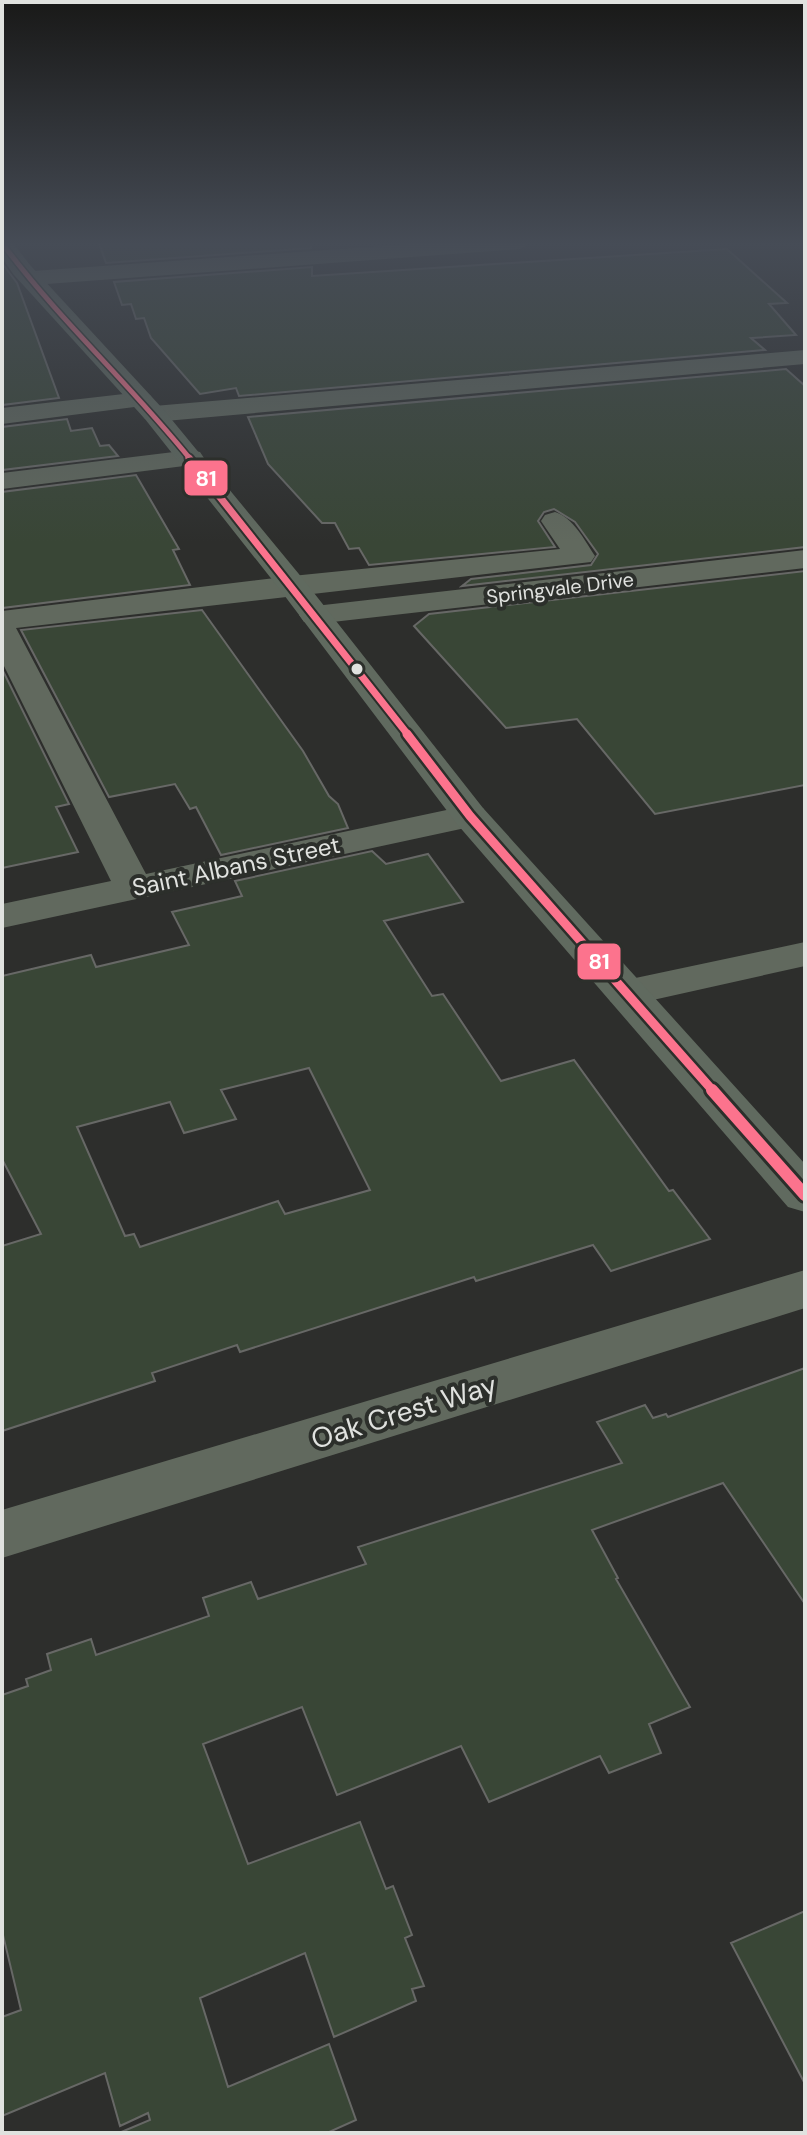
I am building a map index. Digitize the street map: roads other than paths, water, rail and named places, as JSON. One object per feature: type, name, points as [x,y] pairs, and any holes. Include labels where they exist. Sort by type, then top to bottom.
[{"type":"main road","points":[[78,343],[106,376],[148,407],[292,585],[470,816],[805,1195]]},
{"type":"street","points":[[2,416],[805,357]]},
{"type":"street","points":[[2,400],[55,386]]},
{"type":"street","points":[[2,481],[190,458]]},
{"type":"street","points":[[555,521],[602,583]]},
{"type":"street","points":[[2,620],[292,585],[580,556]]},
{"type":"street","name":"Springvale Drive","points":[[315,615],[805,559]]},
{"type":"street","points":[[2,630],[134,888]]},
{"type":"street","name":"Saint Albans Street","points":[[2,916],[470,816]]},
{"type":"street","points":[[626,993],[805,954]]},
{"type":"street","name":"Oak Crest Way","points":[[2,1534],[805,1289]]}]
